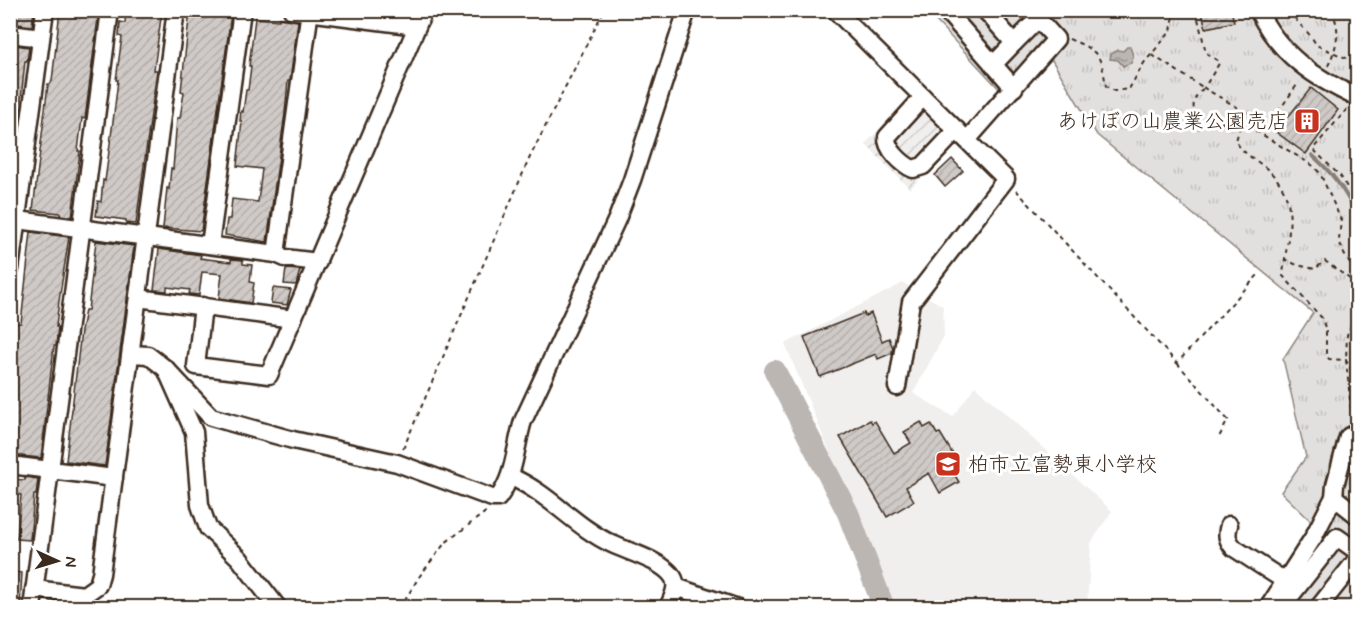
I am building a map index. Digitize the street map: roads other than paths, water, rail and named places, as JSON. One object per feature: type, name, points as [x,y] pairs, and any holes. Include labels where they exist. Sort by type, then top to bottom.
[{"type":"street","points":[[10,269],[14,220],[45,10]]},
{"type":"street","points":[[32,608],[110,10]]},
{"type":"street","points":[[34,589],[84,595],[98,585],[103,566],[176,10]]},
{"type":"street","points":[[210,245],[242,10]]},
{"type":"street","points":[[203,306],[196,366],[269,375],[421,18],[292,10]]},
{"type":"street","points":[[131,354],[148,355],[166,369],[211,417],[292,440],[397,463],[492,498],[498,498],[511,477],[523,421],[621,209],[687,10]]},
{"type":"street","points":[[835,10],[1006,179],[911,302],[897,387]]},
{"type":"street","points":[[952,10],[949,14],[1014,88]]},
{"type":"street","points":[[985,10],[1014,43]]},
{"type":"street","points":[[1258,10],[1264,23],[1288,55],[1322,80],[1357,98]]},
{"type":"street","points":[[276,254],[309,12]]},
{"type":"street","points":[[923,97],[886,137],[888,147],[913,169],[923,166],[962,135],[1014,88],[1056,39],[1034,15],[1014,43],[993,65]]},
{"type":"street","points":[[10,34],[41,38]]},
{"type":"street","points":[[14,220],[276,254],[285,258],[318,262]]},
{"type":"street","points":[[138,298],[293,319]]},
{"type":"street","points":[[166,369],[194,432],[200,505],[208,528],[239,558],[278,608]]},
{"type":"street","points":[[1281,608],[1334,497],[1335,484],[1348,437],[1355,432]]},
{"type":"street","points":[[10,465],[114,478]]},
{"type":"street","points":[[511,477],[543,495],[598,537],[666,569],[675,580],[676,587],[668,608]]},
{"type":"street","points":[[1334,497],[1358,516]]},
{"type":"street","points":[[1229,525],[1228,540],[1234,548],[1285,581]]},
{"type":"street","points":[[1268,608],[1285,581],[1301,570],[1337,537],[1358,552]]},
{"type":"street","points":[[1318,608],[1358,558]]},
{"type":"street","points":[[676,587],[738,608]]},
{"type":"water","points":[[1130,47],[1133,55],[1131,63],[1123,66],[1118,60],[1110,59],[1111,54],[1118,50],[1123,51]]},
{"type":"waterway","points":[[1312,155],[1338,183],[1358,215]]},
{"type":"waterway","points":[[775,371],[848,513],[884,608]]},
{"type":"place","name":"あけぼの山農業公園売店","points":[[1307,121]]},
{"type":"place","name":"柏市立富勢東小学校","points":[[948,464]]}]
